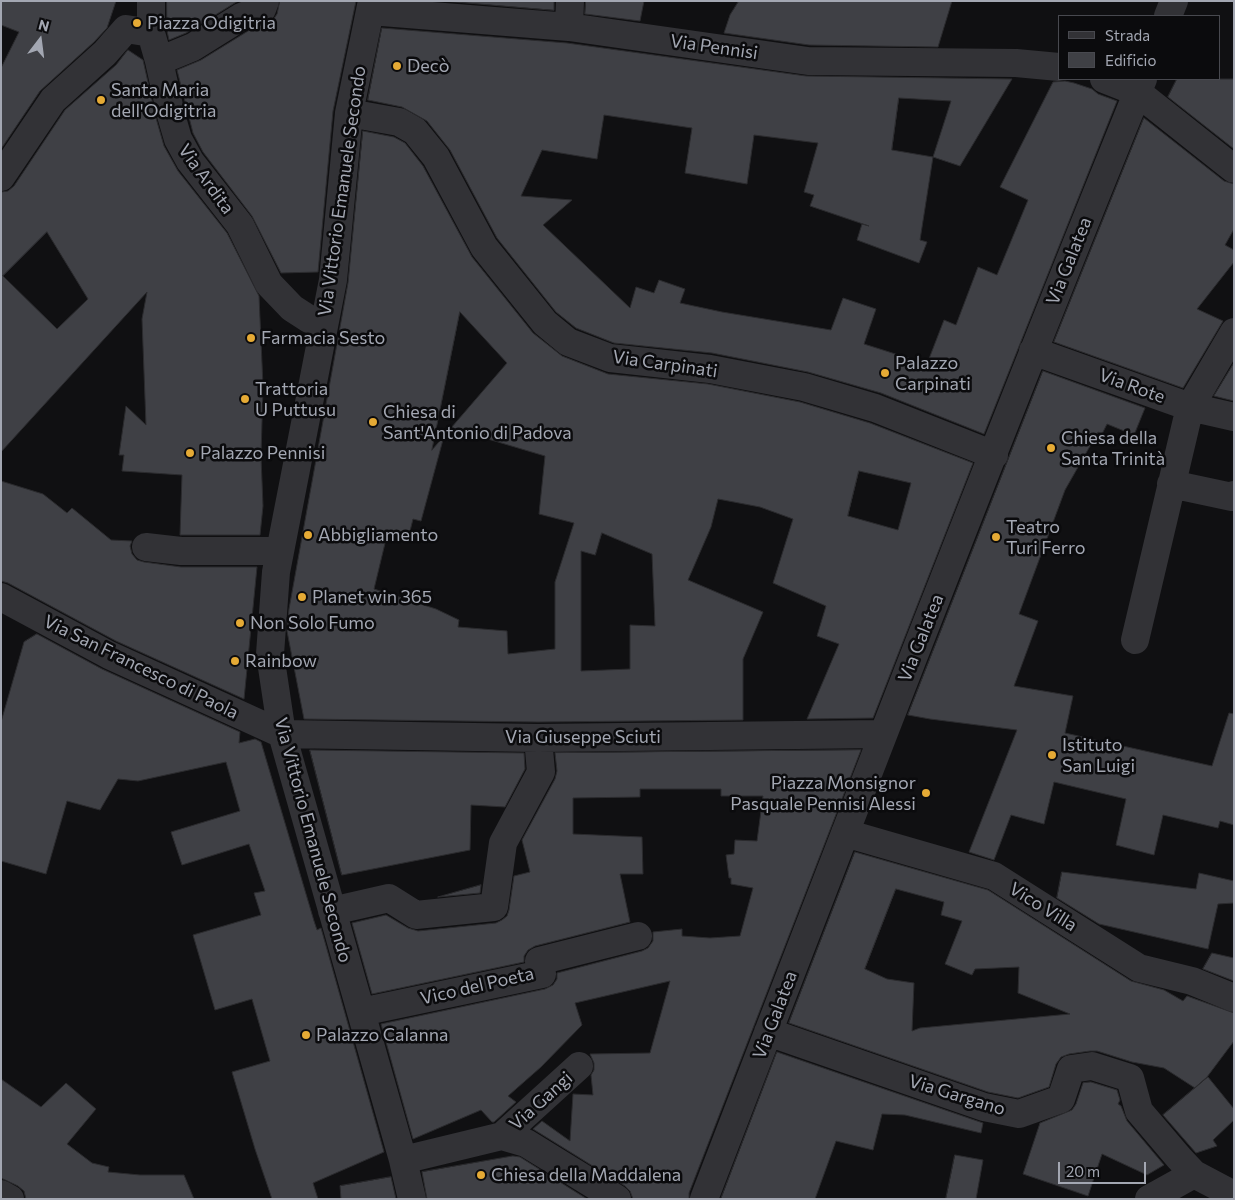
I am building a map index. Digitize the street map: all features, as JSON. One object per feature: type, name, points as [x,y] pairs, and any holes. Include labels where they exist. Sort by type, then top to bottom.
[{"type":"street","name":"Via Ardita","points":[[151,1],[151,33],[163,62],[171,115],[178,139],[190,161],[240,225],[269,284],[292,308],[309,319],[323,323]]},
{"type":"street","points":[[1168,15],[1174,1]]},
{"type":"street","points":[[163,62],[193,47],[264,5]]},
{"type":"street","name":"Via Pennisi","points":[[371,6],[569,14],[808,60],[1016,63],[1058,67]]},
{"type":"street","name":"Via Vittorio Emanuele Secondo","points":[[371,6],[349,113],[333,280],[323,323],[276,572],[270,654],[282,734],[403,1160],[412,1199]]},
{"type":"street","points":[[1,177],[53,100],[105,52],[126,28],[151,33]]},
{"type":"street","points":[[1110,80],[1140,85],[1234,169]]},
{"type":"street","name":"Via Galatea","points":[[704,1199],[1033,351],[1140,85]]},
{"type":"street","name":"Via Carpinati","points":[[349,113],[399,122],[415,131],[436,158],[484,247],[545,323],[568,342],[610,358],[710,369],[804,387],[875,408],[994,455]]},
{"type":"street","points":[[1135,640],[1190,407],[1234,332]]},
{"type":"street","name":"Via Rote","points":[[1033,351],[1190,407],[1234,417]]},
{"type":"street","points":[[1171,484],[1232,497],[1234,495]]},
{"type":"street","points":[[146,547],[181,551],[280,551]]},
{"type":"street","name":"Via San Francesco di Paola","points":[[3,605],[282,734]]},
{"type":"street","name":"Via Giuseppe Sciuti","points":[[282,734],[538,738],[884,734]]},
{"type":"street","points":[[332,911],[389,898],[416,915],[494,907],[503,843],[540,772],[538,738]]},
{"type":"street","name":"Vico Villa","points":[[845,833],[994,876],[1139,968],[1192,981],[1234,998]]},
{"type":"street","name":"Vico del Poeta","points":[[361,1012],[542,974],[538,961],[638,936]]},
{"type":"street","name":"Via Gargano","points":[[768,1032],[984,1106],[1019,1114],[1061,1098],[1071,1069],[1092,1066],[1130,1078],[1139,1111],[1194,1174]]},
{"type":"street","name":"Via Gangi","points":[[403,1160],[502,1136],[580,1066]]},
{"type":"street","name":"Via Gangi","points":[[502,1136],[526,1143],[617,1199]]},
{"type":"street","points":[[1149,1199],[1194,1174],[1234,1195]]},
{"type":"street","points":[[1,1194],[10,1199]]},
{"type":"building","points":[[1,1],[116,1],[107,28],[40,91],[1,149],[1,68],[19,32],[1,25]]},
{"type":"building","points":[[167,1],[238,1],[186,33],[169,40],[167,31]]},
{"type":"building","points":[[280,1],[356,1],[333,111],[318,272],[281,273],[252,216],[203,152],[193,133],[177,70],[201,60],[248,31],[273,20],[277,14]]},
{"type":"building","points":[[444,1],[554,1],[554,10]]},
{"type":"building","points":[[586,1],[644,1],[640,21],[585,14]]},
{"type":"building","points":[[739,1],[952,1],[938,47],[809,45],[724,33],[730,15]]},
{"type":"building","points":[[382,28],[567,43],[806,76],[1012,79],[960,166],[933,157],[920,240],[927,242],[919,263],[857,240],[862,224],[869,226],[810,206],[814,195],[804,192],[818,143],[754,135],[747,184],[685,173],[692,128],[604,115],[597,159],[542,150],[521,196],[572,200],[543,225],[630,308],[636,287],[654,293],[659,280],[685,289],[680,303],[831,330],[843,298],[876,309],[864,344],[927,364],[944,320],[956,325],[978,267],[997,275],[1028,200],[1000,187],[1053,82],[1065,81],[1074,83],[1117,101],[984,434],[881,393],[808,372],[712,353],[614,343],[576,328],[556,312],[497,238],[450,150],[427,121],[402,107],[368,100]],"holes":[[[899,98],[951,101],[933,157],[892,150]]]},
{"type":"building","points":[[128,50],[143,60],[164,146],[178,171],[227,233],[259,296],[263,386],[261,457],[263,506],[260,535],[180,535],[182,475],[122,471],[124,455],[119,455],[126,406],[146,425],[142,319],[147,292],[1,452],[1,192],[8,191],[14,186],[65,110],[116,65]],"holes":[[[47,232],[88,299],[57,329],[3,276]]]},
{"type":"building","points":[[1234,79],[1234,149],[1168,97],[1176,80]]},
{"type":"building","points":[[1144,118],[1224,181],[1234,184],[1234,229],[1225,245],[1234,250],[1234,262],[1197,309],[1223,321],[1183,388],[1054,342]]},
{"type":"building","points":[[363,131],[394,137],[405,143],[423,166],[472,257],[533,333],[562,356],[608,374],[708,384],[800,402],[870,423],[973,463],[873,718],[807,719],[839,644],[817,636],[826,606],[773,583],[793,519],[760,507],[718,499],[711,527],[688,580],[763,612],[743,659],[743,720],[538,722],[304,719],[287,631],[289,609],[348,283]],"holes":[[[460,312],[507,363],[451,428],[545,456],[539,514],[574,523],[555,582],[555,649],[508,654],[507,631],[458,627],[459,620],[436,609],[374,589],[387,535],[408,539],[413,519],[421,521],[444,436],[432,450]],[[859,471],[911,483],[898,530],[848,516]],[[602,533],[652,554],[655,626],[630,625],[630,669],[581,671],[581,551],[595,555]]]},
{"type":"building","points":[[1234,363],[1234,401],[1214,396]]},
{"type":"building","points":[[1043,371],[1145,408],[1134,435],[1107,424],[1102,434],[1098,432],[1065,490],[1019,614],[1038,621],[1014,686],[1073,696],[1065,733],[1212,766],[1229,713],[1234,714],[1234,825],[1220,821],[1218,828],[1163,815],[1154,855],[1116,845],[1126,799],[1054,782],[1044,824],[1011,815],[994,860],[969,852],[1017,730],[908,715]]},
{"type":"building","points":[[1,481],[43,494],[67,513],[72,508],[111,540],[132,541],[130,546],[132,554],[137,560],[181,567],[257,567],[244,699],[116,641],[1,581]]},
{"type":"building","points":[[37,634],[102,669],[240,732],[239,743],[255,739],[261,742],[314,921],[317,930],[321,928],[384,1152],[313,1183],[318,1199],[272,1199],[232,1072],[270,1061],[252,999],[215,1010],[193,935],[261,915],[254,893],[265,891],[249,844],[182,865],[171,832],[240,811],[226,762],[138,781],[118,779],[100,810],[67,801],[46,874],[1,861],[1,722],[24,642]]},
{"type":"building","points":[[310,750],[524,753],[525,769],[505,807],[471,805],[470,850],[342,875]]},
{"type":"building","points":[[861,750],[689,1193],[689,1199],[633,1199],[630,1191],[625,1186],[533,1129],[542,1121],[570,1141],[573,1094],[593,1095],[591,1075],[594,1070],[594,1063],[590,1054],[650,1053],[670,981],[575,1003],[582,1025],[541,1067],[508,1096],[516,1102],[494,1122],[481,1110],[413,1139],[381,1024],[545,989],[553,985],[557,979],[557,973],[648,948],[653,941],[653,932],[682,929],[682,936],[710,938],[740,936],[753,888],[731,884],[726,855],[734,854],[735,840],[757,841],[763,796],[721,796],[721,789],[640,789],[640,797],[573,798],[573,834],[642,837],[643,874],[620,874],[630,922],[535,946],[528,950],[524,956],[524,962],[372,994],[352,923],[386,915],[408,928],[418,931],[496,923],[507,916],[514,876],[530,872],[522,840],[555,779],[557,771],[555,753]]},
{"type":"building","points":[[855,852],[988,890],[1131,981],[1164,990],[1183,1001],[1187,996],[1234,1013],[1234,1041],[1207,1077],[1195,1088],[1164,1068],[1132,1062],[1097,1051],[1090,1051],[1061,1057],[1056,1064],[1049,1087],[1018,1098],[988,1092],[789,1023]],"holes":[[[896,889],[944,902],[941,915],[962,921],[945,964],[972,975],[975,969],[1019,967],[1018,993],[1070,1014],[920,1028],[912,1031],[914,983],[887,979],[865,969]]]},
{"type":"building","points":[[1062,872],[1196,889],[1199,873],[1234,881],[1234,903],[1218,904],[1208,949],[1099,924],[1057,898]]},
{"type":"building","points":[[481,885],[480,893],[438,897]]},
{"type":"building","points":[[1212,953],[1234,958],[1234,981],[1203,969]]},
{"type":"building","points":[[777,1052],[983,1123],[981,1133],[905,1115],[882,1114],[873,1150],[836,1141],[815,1199],[721,1199]]},
{"type":"building","points":[[1208,1077],[1234,1109],[1234,1120],[1213,1140],[1217,1146],[1196,1153],[1163,1115]]},
{"type":"building","points":[[1,1079],[41,1107],[66,1083],[96,1109],[67,1144],[92,1163],[109,1167],[108,1172],[140,1175],[184,1175],[194,1199],[26,1199],[24,1191],[1,1178]]},
{"type":"building","points":[[1091,1082],[1117,1090],[1120,1100],[1118,1104],[1121,1106],[1127,1121],[1164,1165],[1147,1175],[1102,1154],[1088,1196],[1023,1174],[1040,1123],[1072,1110],[1083,1083]]},
{"type":"building","points":[[955,1155],[983,1160],[976,1199],[946,1199]]},
{"type":"building","name":"Chiesa della Maddalena","points":[[513,1156],[520,1157],[587,1199],[427,1199],[422,1172]]},
{"type":"building","points":[[391,1177],[396,1199],[341,1199],[340,1186]]},
{"type":"place","name":"Piazza Odigitria","points":[[137,23]]},
{"type":"place","name":"Decò","points":[[397,66]]},
{"type":"place","name":"Santa Maria dell'Odigitria","points":[[101,100]]},
{"type":"place","name":"Farmacia Sesto","points":[[251,338]]},
{"type":"place","name":"Palazzo Carpinati","points":[[885,373]]},
{"type":"place","name":"Trattoria U Puttusu","points":[[245,399]]},
{"type":"place","name":"Chiesa di Sant'Antonio di Padova","points":[[373,422]]},
{"type":"place","name":"Chiesa della Santa Trinità","points":[[1051,448]]},
{"type":"place","name":"Palazzo Pennisi","points":[[190,453]]},
{"type":"place","name":"Abbigliamento","points":[[308,535]]},
{"type":"place","name":"Teatro Turi Ferro","points":[[996,537]]},
{"type":"place","name":"Planet win 365","points":[[302,597]]},
{"type":"place","name":"Non Solo Fumo","points":[[240,623]]},
{"type":"place","name":"Rainbow","points":[[235,661]]},
{"type":"place","name":"Istituto San Luigi","points":[[1052,755]]},
{"type":"place","name":"Piazza Monsignor Pasquale Pennisi Alessi","points":[[926,793]]},
{"type":"place","name":"Palazzo Calanna","points":[[306,1035]]},
{"type":"place","name":"Chiesa della Maddalena","points":[[481,1175]]}]
